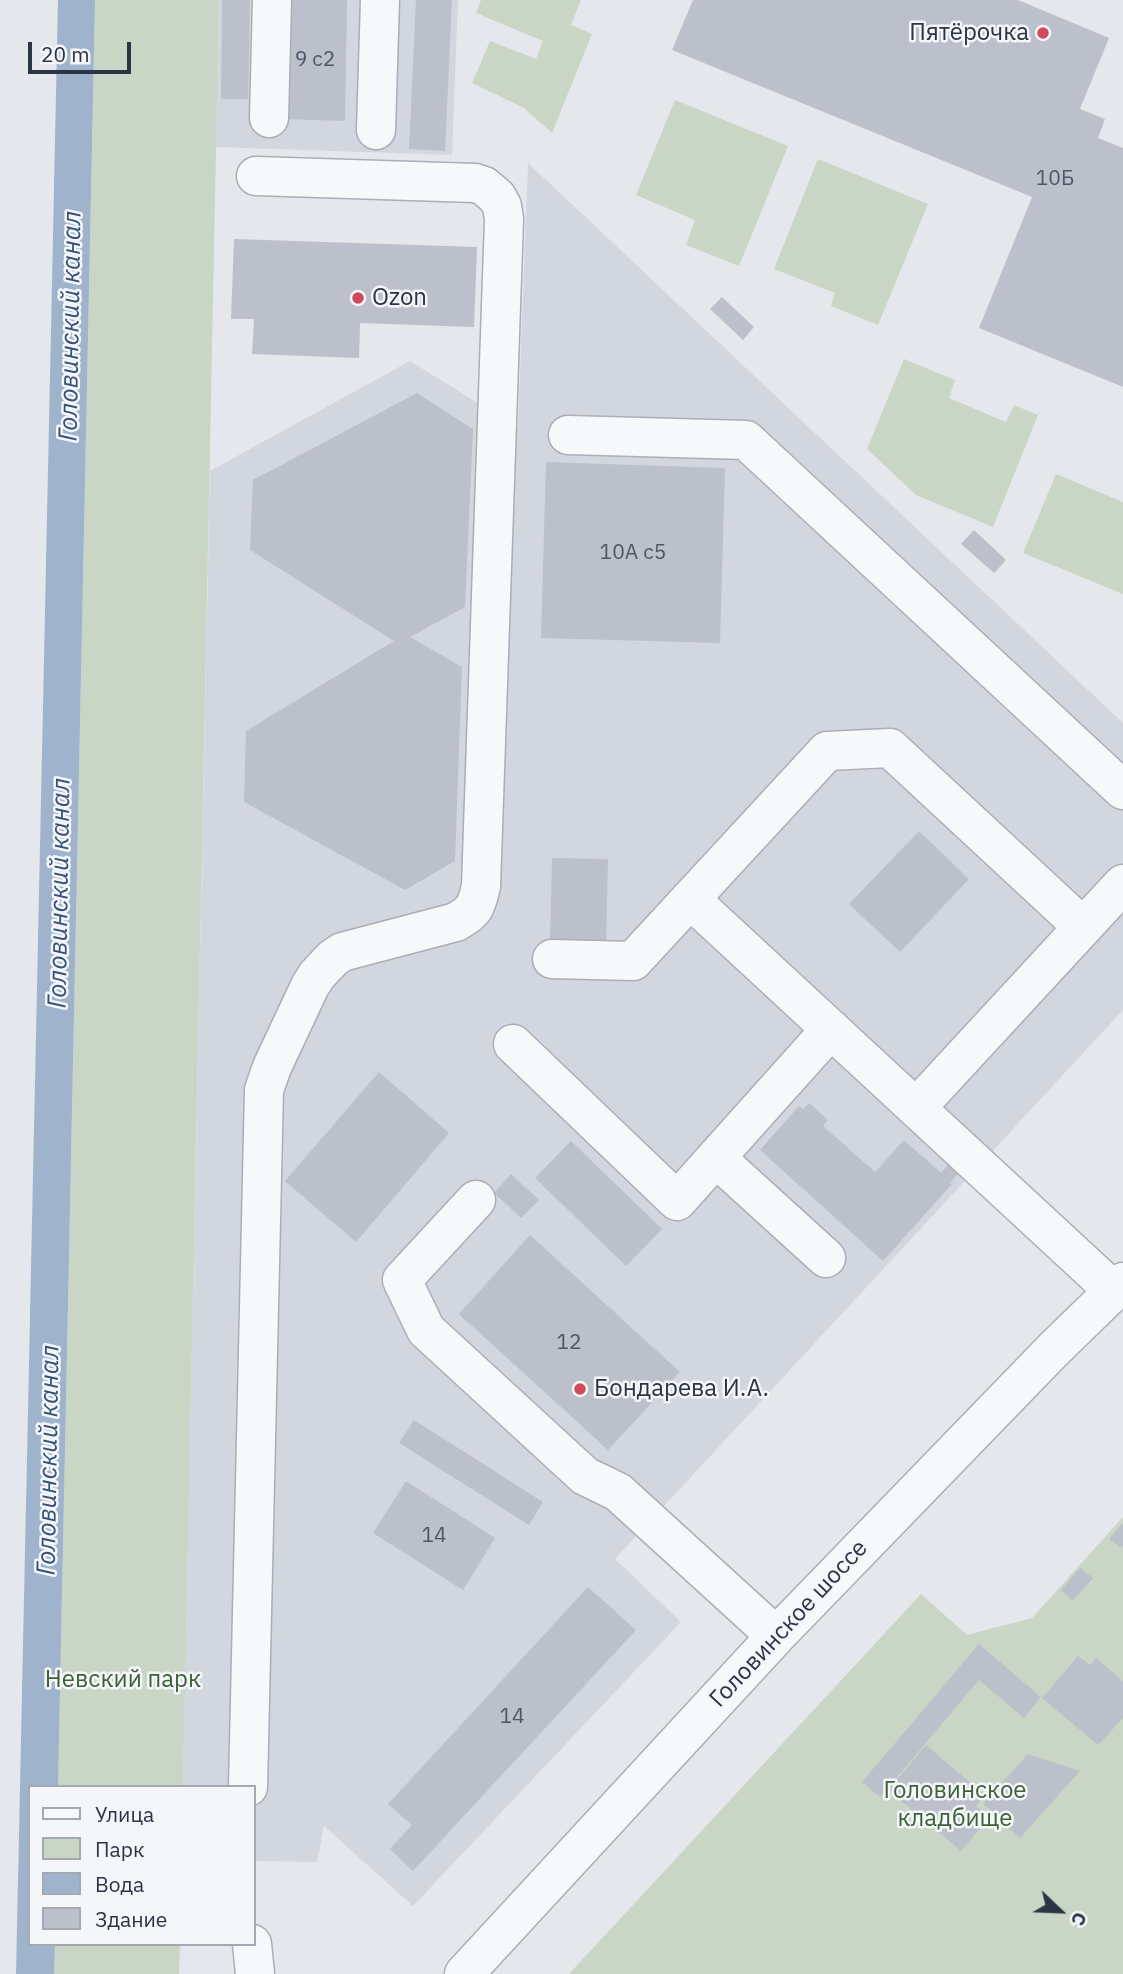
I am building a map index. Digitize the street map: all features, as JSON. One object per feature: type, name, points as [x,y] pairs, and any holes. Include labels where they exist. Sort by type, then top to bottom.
[{"type":"street","points":[[269,118],[272,0]]},
{"type":"street","points":[[376,130],[380,0]]},
{"type":"street","points":[[248,1785],[264,1090],[310,986],[333,958],[342,953],[456,922],[474,908],[478,898],[504,219],[498,197],[484,186],[475,183],[256,177]]},
{"type":"street","points":[[568,435],[746,440],[1123,790]]},
{"type":"street","points":[[552,959],[633,961],[827,751],[890,748],[1083,927]]},
{"type":"street","points":[[916,1108],[1123,884]]},
{"type":"street","points":[[690,899],[916,1108],[1119,1286]]},
{"type":"street","points":[[513,1044],[677,1201],[831,1029]]},
{"type":"street","points":[[716,1158],[827,1258]]},
{"type":"street","points":[[476,1200],[402,1280],[426,1330],[585,1476],[618,1492],[776,1636]]},
{"type":"street","name":"Головинское шоссе","points":[[464,1974],[776,1636],[1053,1350],[1119,1286]]},
{"type":"street","points":[[252,1946],[255,1974]]},
{"type":"shaded area","points":[[219,0],[458,0],[452,155],[216,147]]},
{"type":"shaded area","points":[[528,163],[1123,723],[1123,1010],[615,1559],[681,1622],[413,1906],[324,1826],[317,1862],[256,1861],[256,1785],[183,1785],[210,471],[410,361],[518,428]]},
{"type":"green space","name":"Невский парк","points":[[95,0],[219,0],[183,1785],[58,1785]]},
{"type":"green space","points":[[481,0],[581,0],[571,25],[592,34],[552,133],[524,108],[472,83],[490,41],[536,59],[543,41],[476,13]]},
{"type":"green space","points":[[675,100],[788,146],[739,266],[686,245],[695,220],[636,195]]},
{"type":"green space","points":[[818,159],[928,204],[878,325],[831,306],[835,293],[774,269]]},
{"type":"green space","points":[[904,359],[955,380],[949,398],[1006,422],[1014,405],[1038,415],[993,527],[916,495],[867,449]]},
{"type":"green space","points":[[1056,474],[1123,502],[1123,594],[1023,553]]},
{"type":"green space","name":"Головинское кладбище","points":[[1123,1517],[1123,1974],[569,1974],[921,1594],[967,1635],[1032,1618]]},
{"type":"green space","points":[[55,1946],[180,1946],[179,1974],[54,1974]]},
{"type":"water","name":"Головинский канал","points":[[58,0],[95,0],[58,1785],[28,1785],[28,1946],[55,1946],[54,1974],[16,1974]]},
{"type":"building","points":[[222,0],[250,0],[248,99],[221,99]]},
{"type":"building","points":[[285,0],[347,0],[345,121],[282,119]]},
{"type":"building","points":[[416,0],[452,0],[445,151],[409,149]]},
{"type":"building","points":[[693,0],[1018,0],[1109,38],[1080,109],[1105,119],[1098,138],[1123,148],[1123,387],[979,328],[1032,197],[672,50]]},
{"type":"building","points":[[234,239],[477,247],[474,327],[360,323],[359,358],[252,354],[254,319],[231,319]]},
{"type":"building","points":[[722,297],[754,327],[743,340],[710,309]]},
{"type":"building","points":[[417,393],[473,429],[465,607],[410,637],[462,667],[455,861],[405,890],[244,802],[246,731],[394,641],[250,550],[253,480]]},
{"type":"building","points":[[546,462],[725,468],[720,643],[541,638]]},
{"type":"building","points":[[974,530],[1006,560],[994,573],[961,544]]},
{"type":"building","points":[[919,831],[969,879],[900,952],[849,904]]},
{"type":"building","points":[[552,858],[608,859],[606,945],[550,943]]},
{"type":"building","points":[[379,1072],[449,1133],[356,1242],[285,1181]]},
{"type":"building","points":[[809,1103],[828,1120],[823,1126],[875,1172],[904,1140],[941,1173],[951,1161],[961,1170],[950,1183],[952,1184],[883,1261],[760,1150],[799,1106],[803,1109]]},
{"type":"building","points":[[571,1141],[662,1229],[626,1266],[535,1178]]},
{"type":"building","points":[[511,1174],[539,1200],[521,1218],[494,1193]]},
{"type":"building","points":[[530,1235],[680,1372],[608,1450],[459,1314]]},
{"type":"building","points":[[414,1420],[543,1502],[529,1525],[399,1443]]},
{"type":"building","points":[[406,1481],[495,1538],[463,1590],[373,1533]]},
{"type":"building","points":[[1123,1523],[1123,1546],[1121,1548],[1109,1539]]},
{"type":"building","points":[[1080,1568],[1093,1578],[1073,1601],[1061,1590]]},
{"type":"building","points":[[588,1587],[636,1630],[413,1871],[390,1849],[412,1825],[388,1804]]},
{"type":"building","points":[[979,1644],[1041,1697],[1024,1718],[979,1680],[880,1797],[862,1782]]},
{"type":"building","points":[[1078,1656],[1090,1665],[1096,1658],[1123,1681],[1123,1718],[1098,1745],[1042,1698]]},
{"type":"building","points":[[926,1745],[985,1795],[976,1806],[989,1818],[961,1851],[888,1790]]},
{"type":"building","points":[[1028,1754],[1080,1771],[1020,1838],[983,1804]]},
{"type":"place","name":"Пятёрочка","points":[[1043,33]]},
{"type":"place","name":"Ozon","points":[[358,298]]},
{"type":"place","name":"Бондарева И.А.","points":[[580,1389]]}]
